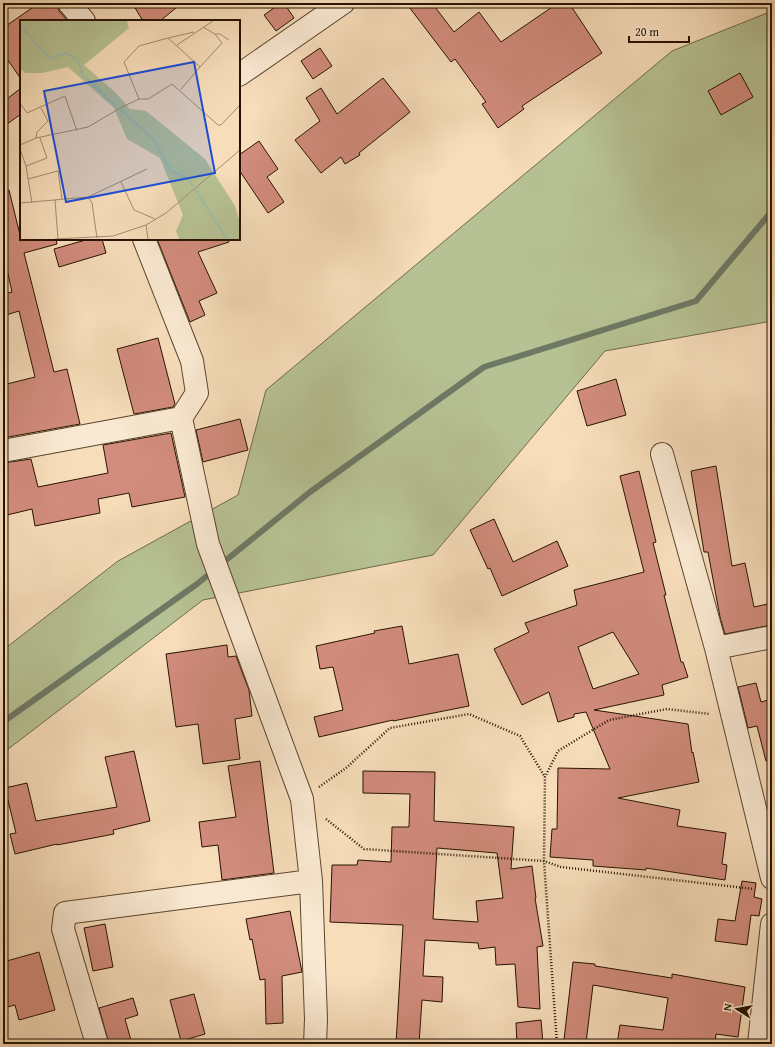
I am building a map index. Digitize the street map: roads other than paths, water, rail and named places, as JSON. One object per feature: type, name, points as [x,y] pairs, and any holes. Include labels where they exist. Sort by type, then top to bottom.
[{"type":"street","points":[[69,3],[83,20]]},
{"type":"street","points":[[240,74],[343,3]]},
{"type":"street","points":[[144,240],[192,360],[197,393],[181,418],[208,544],[302,799],[311,881],[316,1019],[315,1044]]},
{"type":"street","points":[[3,451],[181,418]]},
{"type":"street","points":[[662,454],[716,648],[733,717],[764,884]]},
{"type":"street","points":[[716,648],[772,637]]},
{"type":"street","points":[[97,1044],[63,929],[64,913],[311,881]]},
{"type":"street","points":[[758,1044],[772,924]]},
{"type":"waterway","points":[[220,565],[310,492],[484,367],[696,301],[772,211]]},
{"type":"waterway","points":[[3,722],[197,584],[213,571]]}]
